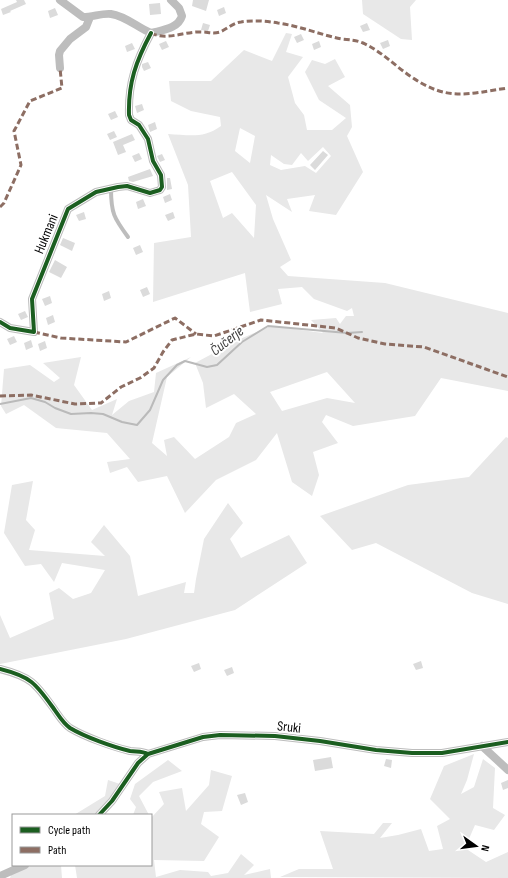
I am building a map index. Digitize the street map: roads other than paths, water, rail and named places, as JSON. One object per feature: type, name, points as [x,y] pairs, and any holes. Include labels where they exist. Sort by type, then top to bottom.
[{"type":"street","points":[[60,0],[83,17],[102,14],[120,16],[151,33],[174,26],[181,20],[182,16],[179,8],[172,0]]},
{"type":"street","points":[[60,68],[60,51],[70,39],[86,26],[90,17]]},
{"type":"street","name":"Hukmani","points":[[0,322],[10,328],[34,332],[32,299],[68,209],[96,192],[111,188],[127,186],[150,193],[160,190],[162,187],[161,175],[153,162],[148,139],[139,125],[131,120],[129,115],[130,83],[151,33]]},
{"type":"street","points":[[0,669],[22,676],[37,686],[64,723],[71,728],[112,745],[131,751],[148,754]]},
{"type":"street","name":"Sruki","points":[[100,814],[112,801],[138,763],[148,754],[204,736],[275,736],[376,750],[412,753],[442,753],[508,742]]},
{"type":"street","points":[[482,746],[508,770]]},
{"type":"street","points":[[2,877],[23,866]]},
{"type":"lane","points":[[111,188],[112,211],[128,237]]},
{"type":"waterway","name":"Čučerje","points":[[0,404],[31,398],[45,402],[55,408],[71,414],[103,414],[122,422],[137,425],[150,410],[163,380],[177,365],[185,361],[207,367],[217,365],[242,342],[268,326],[347,333],[362,332]]}]
